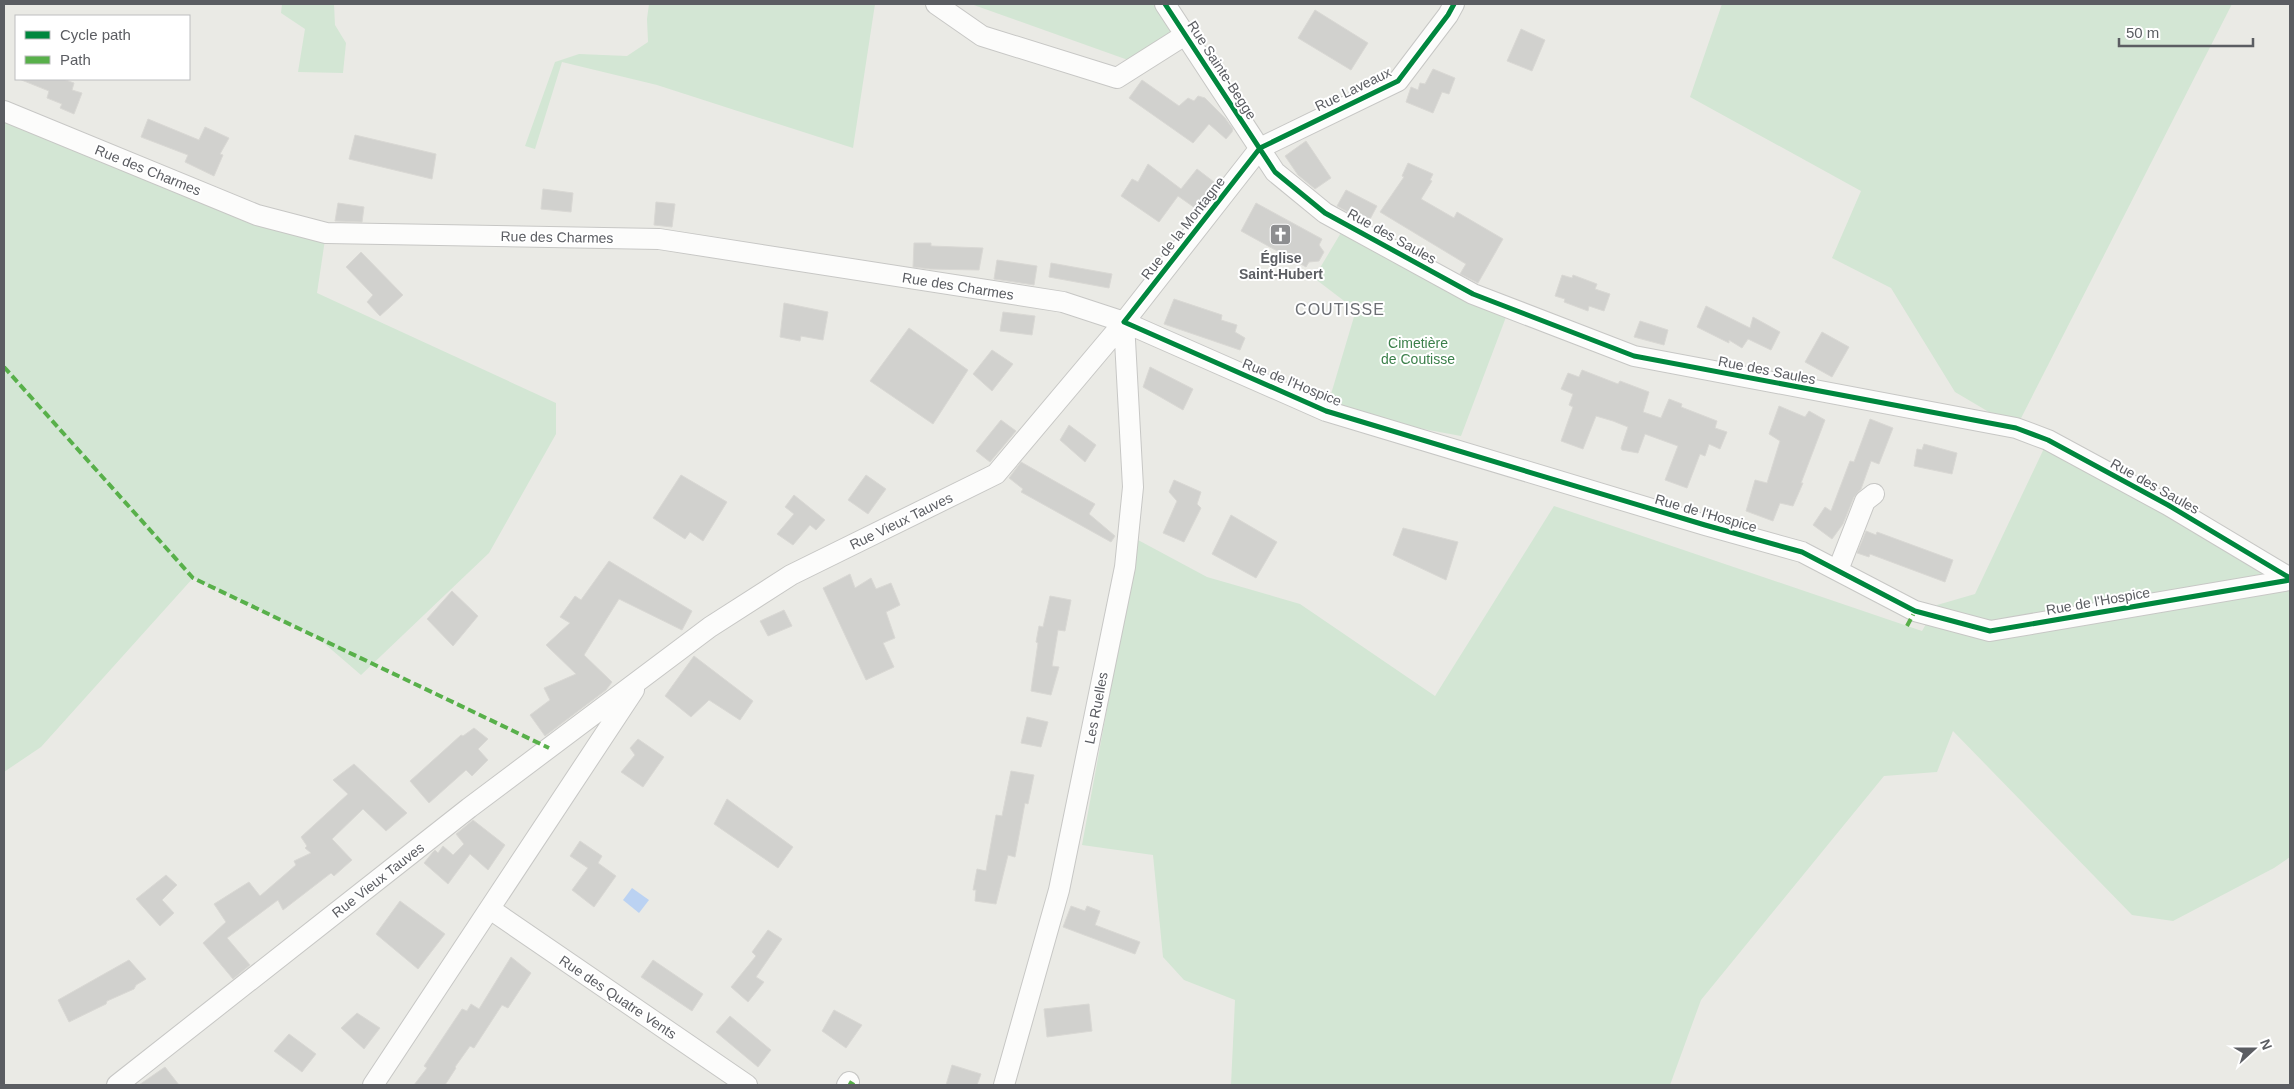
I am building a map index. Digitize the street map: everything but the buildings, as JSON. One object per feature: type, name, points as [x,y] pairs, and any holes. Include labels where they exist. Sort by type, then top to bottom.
[{"type":"street","points":[[936,4],[982,36],[1117,78],[1185,36]]},
{"type":"street","name":"Rue Sainte-Begge","points":[[1165,4],[1260,148]]},
{"type":"street","name":"Rue Laveaux","points":[[1260,148],[1398,81],[1448,15],[1454,4]]},
{"type":"street","name":"Rue des Charmes","points":[[4,111],[257,215],[326,233],[659,239],[1063,302],[1124,322]]},
{"type":"street","name":"Rue de la Montagne","points":[[1124,322],[1260,148]]},
{"type":"street","name":"Rue des Saules","points":[[1260,148],[1274,172],[1325,213],[1473,294],[1634,356],[2016,428],[2048,440],[2160,500],[2290,579]]},
{"type":"street","name":"Rue de l'Hospice","points":[[1124,322],[1326,410],[1705,526],[1802,552],[1915,611],[1990,631],[2290,579]]},
{"type":"street","name":"Rue Vieux Tauves","points":[[117,1085],[469,808],[710,627],[791,575],[996,474],[1124,322]]},
{"type":"street","name":"Les Ruelles","points":[[1004,1085],[1059,890],[1125,567],[1133,487],[1124,322]]},
{"type":"street","points":[[1838,570],[1865,501],[1874,494]]},
{"type":"street","name":"Rue Vieux Tauves","points":[[373,1085],[641,678]]},
{"type":"street","name":"Rue des Quatre Vents","points":[[490,909],[747,1085]]},
{"type":"green space","points":[[282,4],[334,4],[335,25],[346,43],[343,73],[298,72],[305,29],[281,13]]},
{"type":"green space","points":[[649,4],[875,4],[853,148],[657,85],[562,62],[535,149],[525,146],[555,62],[579,54],[627,56],[648,42],[647,19]]},
{"type":"green space","points":[[971,4],[1165,4],[1181,28],[1128,60]]},
{"type":"green space","points":[[1722,4],[2232,4],[2016,428],[1955,392],[1891,288],[1832,258],[1861,191],[1690,97]]},
{"type":"green space","points":[[4,111],[326,233],[317,293],[556,403],[556,434],[489,553],[361,675],[318,638],[193,578],[41,747],[4,772]]},
{"type":"green space","name":"Cimetière de Coutisse","points":[[1342,231],[1506,317],[1461,436],[1326,411],[1356,310],[1314,278]]},
{"type":"green space","points":[[2048,440],[2290,580],[2290,857],[2274,868],[2173,921],[2132,915],[1953,731],[1937,772],[1884,776],[1701,1000],[1670,1085],[1231,1085],[1235,1000],[1184,980],[1163,957],[1153,855],[1082,845],[1138,540],[1207,577],[1300,604],[1435,696],[1554,506],[1922,631],[1937,605],[1975,594]]},
{"type":"water","points":[[632,888],[649,900],[639,913],[623,900]]},
{"type":"marked path","points":[[4,367],[193,578],[549,748]]},
{"type":"marked path","points":[[1907,626],[1915,611]]},
{"type":"marked path","points":[[849,1082],[854,1085]]},
{"type":"cycle path","points":[[1165,4],[1275,172],[1325,213],[1473,294],[1634,356],[2016,428],[2048,440],[2168,505],[2290,578]]},
{"type":"cycle path","points":[[1454,4],[1448,15],[1398,81],[1260,148],[1124,322],[1326,411],[1705,525],[1802,552],[1915,611],[1990,631],[2290,580]]},
{"type":"place","name":"Église Saint-Hubert","points":[[1281,235]]},
{"type":"district","name":"COUTISSE","points":[[1340,309]]}]
